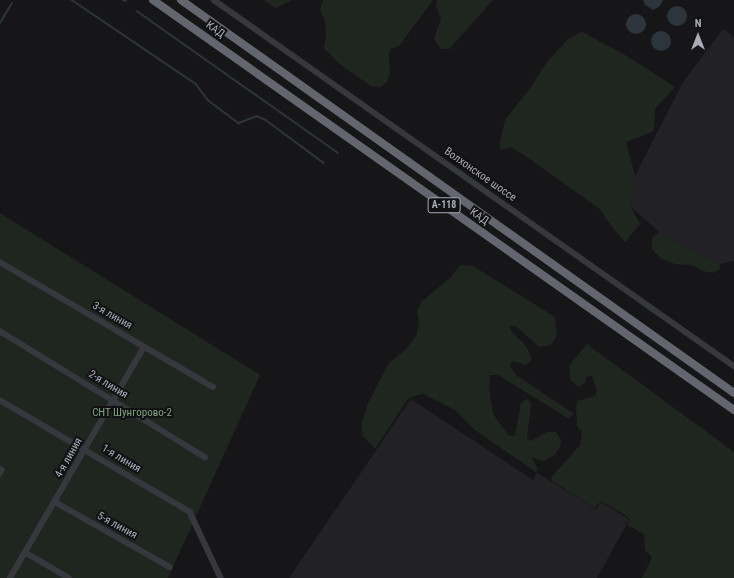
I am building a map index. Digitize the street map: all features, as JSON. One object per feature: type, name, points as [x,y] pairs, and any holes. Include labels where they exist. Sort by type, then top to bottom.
[{"type":"highway","name":"КАД","points":[[153,0],[734,410]]},
{"type":"highway","name":"КАД","points":[[181,0],[734,393]]},
{"type":"street","name":"Волхонское шоссе","points":[[214,0],[734,366]]},
{"type":"street","name":"3-я линия","points":[[0,262],[213,387]]},
{"type":"street","name":"2-я линия","points":[[0,331],[205,457]]},
{"type":"street","name":"4-я линия","points":[[10,578],[144,347]]},
{"type":"street","name":"1-я линия","points":[[0,400],[190,512],[221,578]]},
{"type":"street","name":"5-я линия","points":[[55,502],[170,567]]},
{"type":"street","points":[[25,552],[69,578]]},
{"type":"shaded area","points":[[643,0],[663,0],[660,6],[653,10],[645,5]]},
{"type":"shaded area","points":[[677,6],[684,9],[687,16],[684,23],[677,26],[670,23],[667,16],[670,9]]},
{"type":"shaded area","points":[[636,14],[643,17],[646,24],[643,31],[636,34],[629,31],[626,24],[629,17]]},
{"type":"shaded area","points":[[723,29],[734,37],[734,261],[720,264],[659,232],[630,206],[635,176],[683,82]]},
{"type":"shaded area","points":[[661,31],[668,34],[671,41],[668,48],[661,51],[654,48],[651,41],[654,34]]},
{"type":"shaded area","points":[[411,399],[533,480],[537,473],[596,509],[600,503],[602,503],[626,517],[629,520],[597,578],[289,578]]},
{"type":"green space","points":[[264,0],[292,0],[275,8]]},
{"type":"green space","points":[[323,0],[433,0],[400,45],[391,49],[389,54],[390,73],[387,82],[381,87],[371,86],[337,62],[324,48],[326,36],[325,21],[320,10]]},
{"type":"green space","points":[[437,0],[493,0],[449,49],[441,49],[434,39],[441,19],[436,6]]},
{"type":"green space","points":[[582,32],[627,56],[675,87],[655,109],[654,131],[626,142],[635,176],[630,206],[640,224],[625,242],[612,227],[600,209],[527,157],[510,147],[500,150],[500,142],[505,120],[528,91],[547,62],[569,38]]},
{"type":"green space","name":"СНТ Шунгорово-2","points":[[0,213],[260,375],[168,578],[0,578]]},
{"type":"green space","points":[[659,232],[720,264],[719,270],[713,273],[703,271],[692,265],[675,264],[661,259],[652,249],[652,238]]},
{"type":"green space","points":[[460,265],[473,266],[555,317],[557,335],[551,345],[539,347],[516,326],[509,326],[513,333],[526,346],[532,360],[526,365],[512,361],[510,366],[516,375],[574,414],[568,418],[498,375],[490,375],[489,388],[493,414],[509,436],[515,436],[521,403],[526,399],[529,400],[531,404],[527,439],[531,441],[547,432],[556,432],[561,440],[560,447],[554,456],[543,461],[531,457],[538,469],[536,472],[476,431],[455,410],[423,394],[410,397],[375,449],[363,436],[361,426],[368,403],[389,363],[405,350],[416,336],[419,322],[417,311],[422,301],[451,277]]},
{"type":"green space","points":[[587,344],[734,452],[734,578],[642,578],[652,557],[645,550],[644,534],[627,525],[630,519],[627,516],[602,502],[600,502],[595,508],[552,481],[551,478],[580,445],[582,431],[577,426],[577,401],[595,396],[597,390],[592,376],[586,377],[585,383],[578,387],[570,379],[569,366]]},
{"type":"waterway","points":[[72,0],[196,84],[208,100],[239,123],[257,116],[266,120],[324,163]]},
{"type":"waterway","points":[[0,23],[12,3]]},
{"type":"waterway","points":[[137,11],[338,153]]}]
